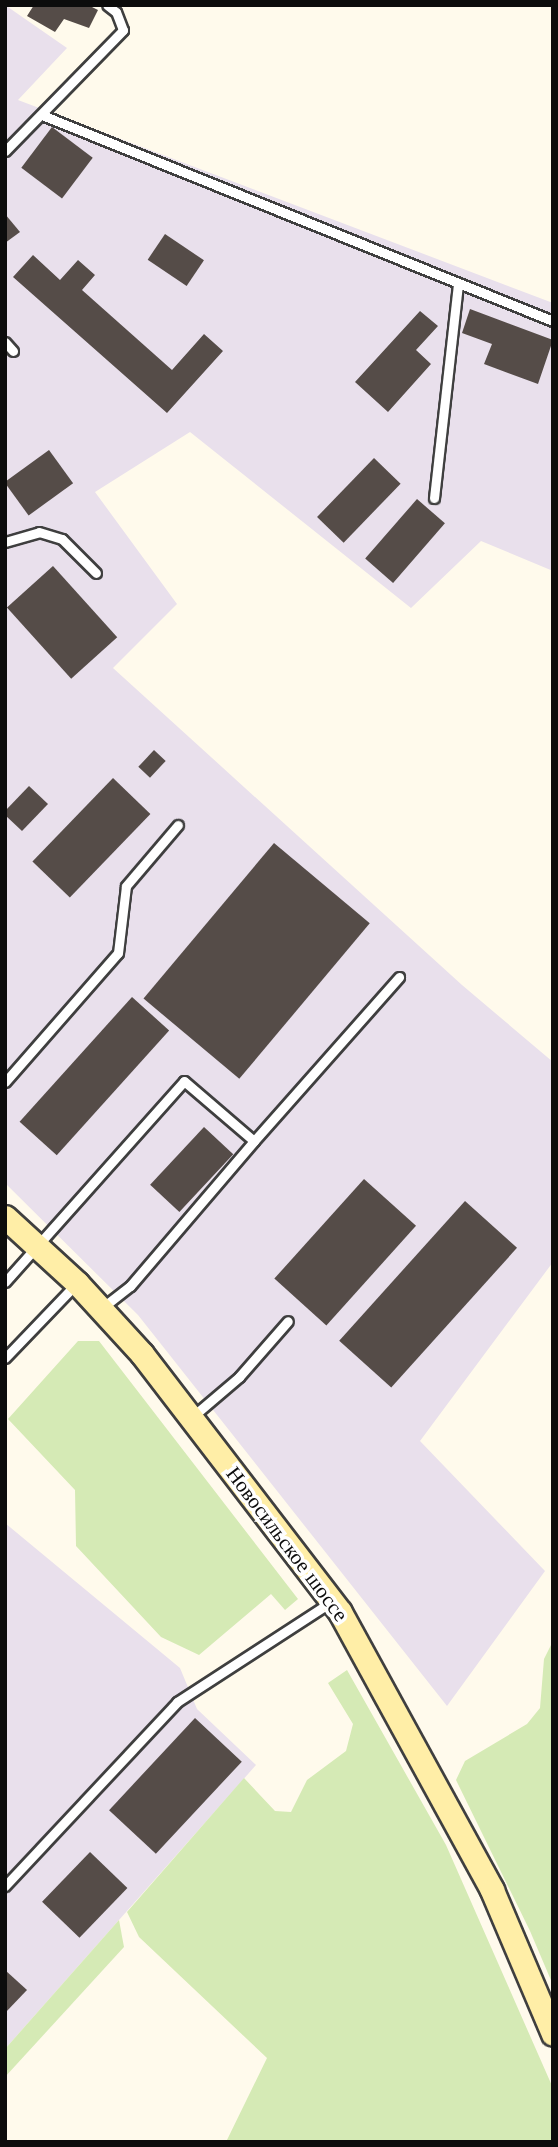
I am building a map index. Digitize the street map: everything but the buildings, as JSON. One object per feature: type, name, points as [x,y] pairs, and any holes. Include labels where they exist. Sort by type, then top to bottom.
[{"type":"street","name":"Новосильское шоссе","points":[[5,1217],[77,1283],[142,1354],[333,1601],[492,1890],[553,2034]]},
{"type":"lane","points":[[5,151],[123,30],[116,12],[107,5]]},
{"type":"lane","points":[[42,115],[553,321]]},
{"type":"lane","points":[[433,498],[458,283]]},
{"type":"lane","points":[[5,342],[13,351]]},
{"type":"lane","points":[[5,542],[39,532],[62,539],[96,573]]},
{"type":"lane","points":[[5,1082],[118,953],[126,886],[178,825]]},
{"type":"lane","points":[[101,1309],[130,1286],[398,977]]},
{"type":"lane","points":[[5,1282],[184,1081],[254,1141]]},
{"type":"lane","points":[[5,1358],[77,1283]]},
{"type":"lane","points":[[191,1418],[239,1377],[288,1321]]},
{"type":"lane","points":[[5,1886],[177,1702],[333,1601]]},
{"type":"shaded area","points":[[5,5],[67,48],[18,100],[553,303],[553,571],[481,541],[411,608],[190,432],[95,492],[177,604],[113,668],[462,985],[553,1062],[553,1262],[420,1441],[545,1571],[447,1706],[138,1315],[5,1183]]},
{"type":"shaded area","points":[[5,1523],[180,1668],[197,1709],[256,1765],[5,2049]]},
{"type":"green space","points":[[78,1341],[99,1341],[298,1599],[285,1610],[271,1594],[199,1655],[161,1637],[76,1546],[75,1490],[8,1419]]},
{"type":"green space","points":[[553,1641],[553,1985],[530,1931],[456,1780],[465,1761],[527,1724],[540,1708],[544,1659]]},
{"type":"green space","points":[[347,1670],[446,1845],[553,2088],[553,2142],[226,2142],[267,2058],[139,1937],[127,1912],[244,1778],[275,1811],[291,1812],[307,1780],[346,1751],[353,1724],[328,1683]]},
{"type":"green space","points":[[119,1920],[124,1947],[5,2077],[5,2049]]}]
